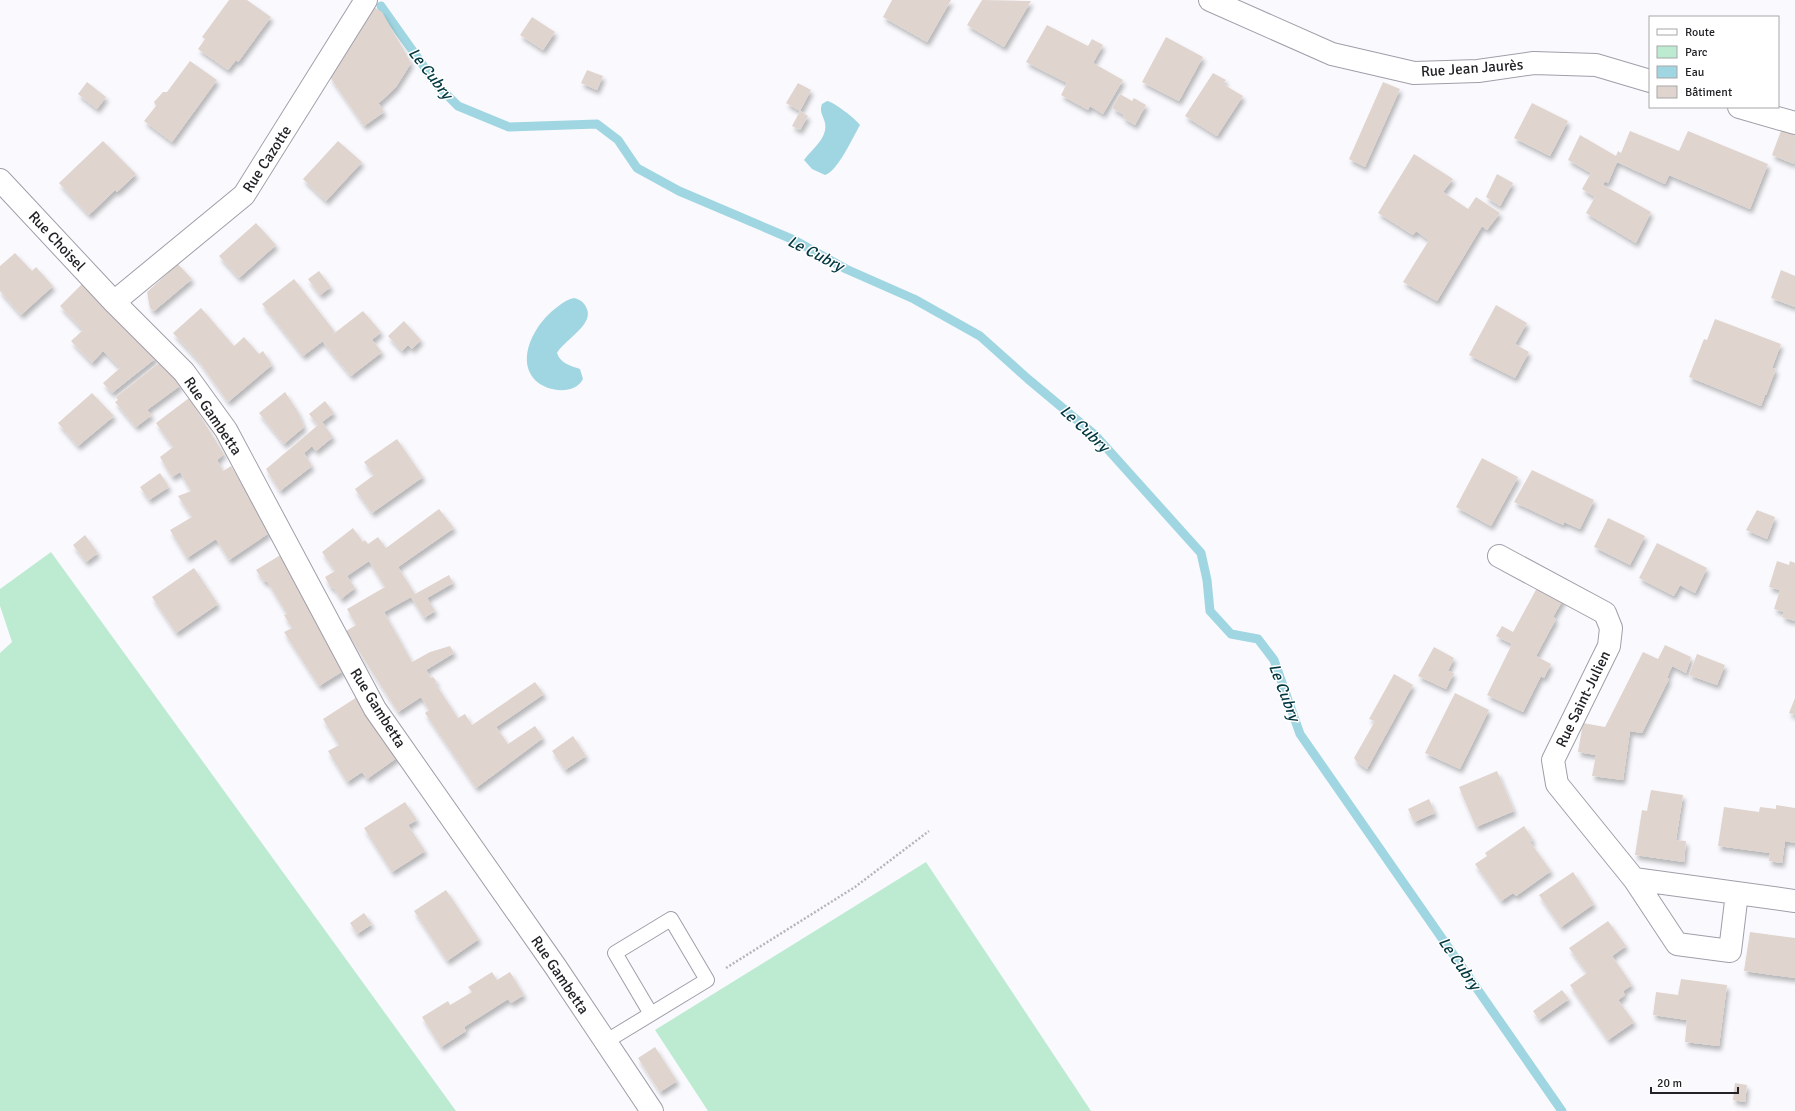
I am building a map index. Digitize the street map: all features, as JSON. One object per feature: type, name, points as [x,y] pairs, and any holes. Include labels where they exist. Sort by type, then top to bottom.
[{"type":"street","name":"Rue Cazotte","points":[[114,302],[244,195],[366,0]]},
{"type":"street","name":"Rue Jean Jaurès","points":[[1210,0],[1332,54],[1414,72],[1478,71],[1534,64],[1596,65],[1649,81]]},
{"type":"street","points":[[1743,108],[1795,123]]},
{"type":"street","name":"Rue Choisel","points":[[0,180],[114,302]]},
{"type":"street","name":"Rue Gambetta","points":[[114,302],[184,372],[226,430],[375,709],[551,960],[652,1111]]},
{"type":"street","name":"Rue Saint-Julien","points":[[1499,556],[1605,613],[1611,628],[1609,646],[1553,760],[1557,784],[1634,879],[1677,944],[1730,951],[1737,893]]},
{"type":"street","points":[[1634,879],[1795,901]]},
{"type":"lane","points":[[605,1042],[707,980],[671,919],[615,953],[651,1014]]},
{"type":"path","points":[[707,980],[855,887],[928,831]]},
{"type":"green space","points":[[51,552],[456,1111],[0,1111],[0,653],[12,642],[0,606],[0,589]]},
{"type":"green space","points":[[926,862],[1091,1111],[708,1111],[655,1030]]},
{"type":"water","points":[[827,101],[835,104],[845,111],[860,125],[840,161],[830,172],[825,175],[812,169],[804,160],[819,143],[824,134],[825,123],[821,109],[822,104]]},
{"type":"water","points":[[574,298],[578,299],[585,305],[588,313],[587,320],[578,332],[557,353],[563,362],[580,369],[583,379],[574,388],[568,390],[547,388],[536,381],[530,374],[527,366],[528,348],[535,331],[546,317],[555,308]]},
{"type":"building","points":[[229,0],[247,0],[271,17],[238,62],[236,60],[228,70],[198,49],[205,39],[202,37]]},
{"type":"building","points":[[892,0],[951,0],[927,42],[883,17]]},
{"type":"building","points":[[982,0],[1031,1],[1004,47],[967,25]]},
{"type":"building","points":[[374,7],[382,12],[411,63],[396,87],[379,103],[377,101],[384,112],[364,126],[330,77]]},
{"type":"building","points":[[532,17],[555,32],[543,50],[520,35]]},
{"type":"building","points":[[1047,25],[1088,46],[1092,39],[1103,45],[1093,63],[1123,80],[1103,114],[1090,106],[1088,110],[1061,95],[1067,83],[1026,62]]},
{"type":"building","points":[[1166,37],[1203,57],[1179,101],[1142,82]]},
{"type":"building","points":[[190,61],[217,80],[172,142],[144,121],[156,106],[154,102],[163,92],[167,92]]},
{"type":"building","points":[[587,70],[603,76],[597,90],[581,83]]},
{"type":"building","points":[[1213,73],[1226,80],[1223,84],[1243,96],[1217,136],[1185,116]]},
{"type":"building","points":[[87,82],[106,97],[97,109],[78,94]]},
{"type":"building","points":[[1383,82],[1400,89],[1365,167],[1349,159]]},
{"type":"building","points":[[798,83],[811,90],[800,111],[786,103]]},
{"type":"building","points":[[1120,94],[1132,101],[1134,98],[1146,105],[1135,125],[1123,118],[1124,115],[1112,108]]},
{"type":"building","points":[[1532,103],[1568,121],[1550,156],[1514,138]]},
{"type":"building","points":[[800,111],[808,116],[800,130],[792,126]]},
{"type":"building","points":[[1782,128],[1795,132],[1794,164],[1772,155]]},
{"type":"building","points":[[1630,131],[1679,151],[1688,131],[1768,164],[1750,209],[1669,175],[1665,184],[1617,162],[1608,183],[1605,181],[1603,185],[1651,212],[1636,243],[1586,213],[1595,197],[1582,189],[1591,173],[1568,160],[1580,135],[1616,156],[1618,151],[1621,153]]},
{"type":"building","points":[[103,141],[136,174],[117,192],[115,190],[89,215],[59,183]]},
{"type":"building","points":[[338,141],[362,162],[326,201],[303,179]]},
{"type":"building","points":[[1414,154],[1453,179],[1443,192],[1468,209],[1476,197],[1500,213],[1487,230],[1482,226],[1437,301],[1403,282],[1429,240],[1416,231],[1413,235],[1378,213]]},
{"type":"building","points":[[1497,174],[1513,183],[1500,206],[1486,197]]},
{"type":"building","points":[[256,223],[276,245],[239,278],[219,256]]},
{"type":"building","points":[[15,253],[32,271],[36,267],[53,286],[21,315],[0,291],[0,266]]},
{"type":"building","points":[[178,264],[192,279],[154,311],[150,308],[147,292]]},
{"type":"building","points":[[1781,270],[1795,276],[1795,307],[1771,298]]},
{"type":"building","points":[[319,271],[331,287],[320,295],[308,279]]},
{"type":"building","points":[[294,279],[335,332],[303,356],[262,304]]},
{"type":"building","points":[[84,282],[156,358],[112,393],[103,383],[120,368],[103,351],[92,363],[71,341],[83,330],[60,306]]},
{"type":"building","points":[[1496,305],[1527,323],[1515,344],[1529,352],[1515,378],[1469,355]]},
{"type":"building","points":[[201,308],[234,346],[244,337],[259,354],[263,351],[272,365],[228,402],[199,361],[173,333]]},
{"type":"building","points":[[363,311],[381,332],[372,340],[382,352],[351,376],[323,342]]},
{"type":"building","points":[[1715,319],[1781,344],[1772,368],[1776,369],[1761,406],[1689,377],[1704,339],[1707,340]]},
{"type":"building","points":[[404,321],[421,340],[412,349],[408,345],[402,351],[388,336]]},
{"type":"building","points":[[160,362],[181,385],[147,410],[152,415],[136,427],[115,402],[118,400],[116,397]]},
{"type":"building","points":[[285,392],[298,412],[304,427],[284,444],[259,413]]},
{"type":"building","points":[[92,393],[114,416],[78,446],[58,423]]},
{"type":"building","points":[[189,398],[224,454],[217,460],[223,471],[231,466],[269,533],[229,560],[216,539],[187,558],[170,530],[192,517],[178,496],[191,491],[180,472],[172,477],[160,457],[173,447],[156,423]]},
{"type":"building","points":[[325,401],[334,413],[322,422],[333,437],[316,451],[312,446],[304,453],[312,466],[280,491],[266,469],[318,425],[309,414]]},
{"type":"building","points":[[397,439],[423,477],[372,513],[355,489],[374,475],[364,462]]},
{"type":"building","points":[[1482,458],[1518,477],[1491,526],[1456,507]]},
{"type":"building","points":[[1532,470],[1594,500],[1580,529],[1564,522],[1563,525],[1514,502]]},
{"type":"building","points":[[160,473],[169,487],[149,500],[140,487]]},
{"type":"building","points":[[439,509],[454,528],[398,567],[415,594],[449,575],[453,583],[427,598],[435,611],[424,618],[411,597],[384,612],[412,662],[430,652],[450,646],[454,653],[426,670],[431,678],[433,677],[437,682],[435,683],[458,718],[465,714],[472,725],[535,682],[544,694],[496,727],[508,744],[535,726],[543,738],[476,788],[425,713],[429,710],[421,697],[398,712],[346,631],[356,625],[347,609],[385,587],[369,561],[347,576],[355,588],[341,599],[333,587],[331,588],[325,577],[335,571],[322,552],[353,528],[363,542],[365,540],[368,544],[378,537],[386,548]]},
{"type":"building","points":[[1757,510],[1775,517],[1767,539],[1746,530]]},
{"type":"building","points":[[1608,518],[1645,536],[1630,565],[1594,547]]},
{"type":"building","points":[[85,535],[98,553],[86,562],[73,545]]},
{"type":"building","points":[[1657,543],[1707,568],[1695,593],[1680,585],[1674,596],[1639,578]]},
{"type":"building","points":[[282,554],[343,671],[319,686],[284,632],[292,628],[284,615],[287,614],[267,581],[264,582],[256,570]]},
{"type":"building","points":[[1777,561],[1789,565],[1790,561],[1795,563],[1795,621],[1782,617],[1784,612],[1774,609],[1780,590],[1769,587]]},
{"type":"building","points":[[194,568],[218,604],[176,633],[152,597]]},
{"type":"building","points":[[1538,586],[1564,598],[1553,617],[1556,619],[1536,656],[1551,664],[1544,678],[1541,676],[1523,712],[1487,695],[1512,644],[1496,636],[1502,626],[1513,632]]},
{"type":"building","points":[[1665,645],[1691,657],[1686,673],[1672,666],[1667,678],[1669,679],[1642,733],[1630,731],[1623,780],[1592,776],[1596,755],[1578,752],[1583,723],[1605,727],[1643,652],[1658,659]]},
{"type":"building","points":[[1434,647],[1454,658],[1448,671],[1454,673],[1446,689],[1418,676]]},
{"type":"building","points":[[1697,654],[1725,665],[1717,685],[1689,675]]},
{"type":"building","points":[[1394,674],[1413,685],[1367,769],[1354,758],[1375,721],[1369,719]]},
{"type":"building","points":[[1455,693],[1489,710],[1460,769],[1425,753]]},
{"type":"building","points":[[357,697],[398,757],[367,779],[362,772],[347,782],[328,751],[339,745],[323,719]]},
{"type":"building","points":[[1795,698],[1795,715],[1789,713]]},
{"type":"building","points":[[573,736],[586,756],[565,770],[552,751]]},
{"type":"building","points":[[1497,771],[1514,811],[1476,827],[1459,787]]},
{"type":"building","points":[[1651,790],[1683,795],[1676,840],[1686,841],[1684,862],[1635,855],[1642,810],[1647,811]]},
{"type":"building","points":[[1429,799],[1435,813],[1414,822],[1408,809]]},
{"type":"building","points":[[405,802],[417,820],[408,825],[425,851],[392,872],[364,828]]},
{"type":"building","points":[[1776,805],[1795,808],[1795,843],[1785,841],[1782,863],[1769,861],[1770,853],[1718,846],[1724,807],[1759,812],[1760,807],[1776,809]]},
{"type":"building","points":[[1524,826],[1533,840],[1530,842],[1551,871],[1516,896],[1513,893],[1501,901],[1475,864],[1487,856],[1485,853]]},
{"type":"building","points":[[1573,872],[1594,904],[1561,927],[1539,895]]},
{"type":"building","points":[[446,890],[479,939],[447,961],[414,911]]},
{"type":"building","points":[[364,913],[372,924],[357,934],[350,923]]},
{"type":"building","points":[[1608,921],[1626,946],[1612,956],[1632,985],[1623,991],[1625,995],[1618,1000],[1634,1022],[1608,1040],[1570,985],[1587,973],[1569,948]]},
{"type":"building","points":[[1750,932],[1795,938],[1795,978],[1744,971]]},
{"type":"building","points":[[492,972],[497,980],[510,972],[524,995],[511,1003],[508,999],[464,1027],[466,1031],[441,1047],[422,1017],[448,1001],[450,1005],[472,992],[468,987]]},
{"type":"building","points":[[1681,979],[1727,985],[1719,1046],[1685,1042],[1687,1020],[1653,1015],[1656,992],[1678,995]]},
{"type":"building","points":[[1562,990],[1569,999],[1539,1020],[1533,1011]]},
{"type":"building","points":[[655,1047],[677,1081],[660,1092],[638,1058]]},
{"type":"building","points":[[1735,1083],[1747,1085],[1745,1102],[1733,1100]]},
{"type":"waterway","name":"Le Cubry","points":[[381,6],[437,85],[458,106],[509,127],[597,124],[618,140],[637,168],[679,191],[794,240],[846,269],[914,299],[980,336],[1028,379],[1095,435],[1201,553],[1207,580],[1210,611],[1231,634],[1258,639],[1274,660],[1300,734],[1562,1111]]}]
